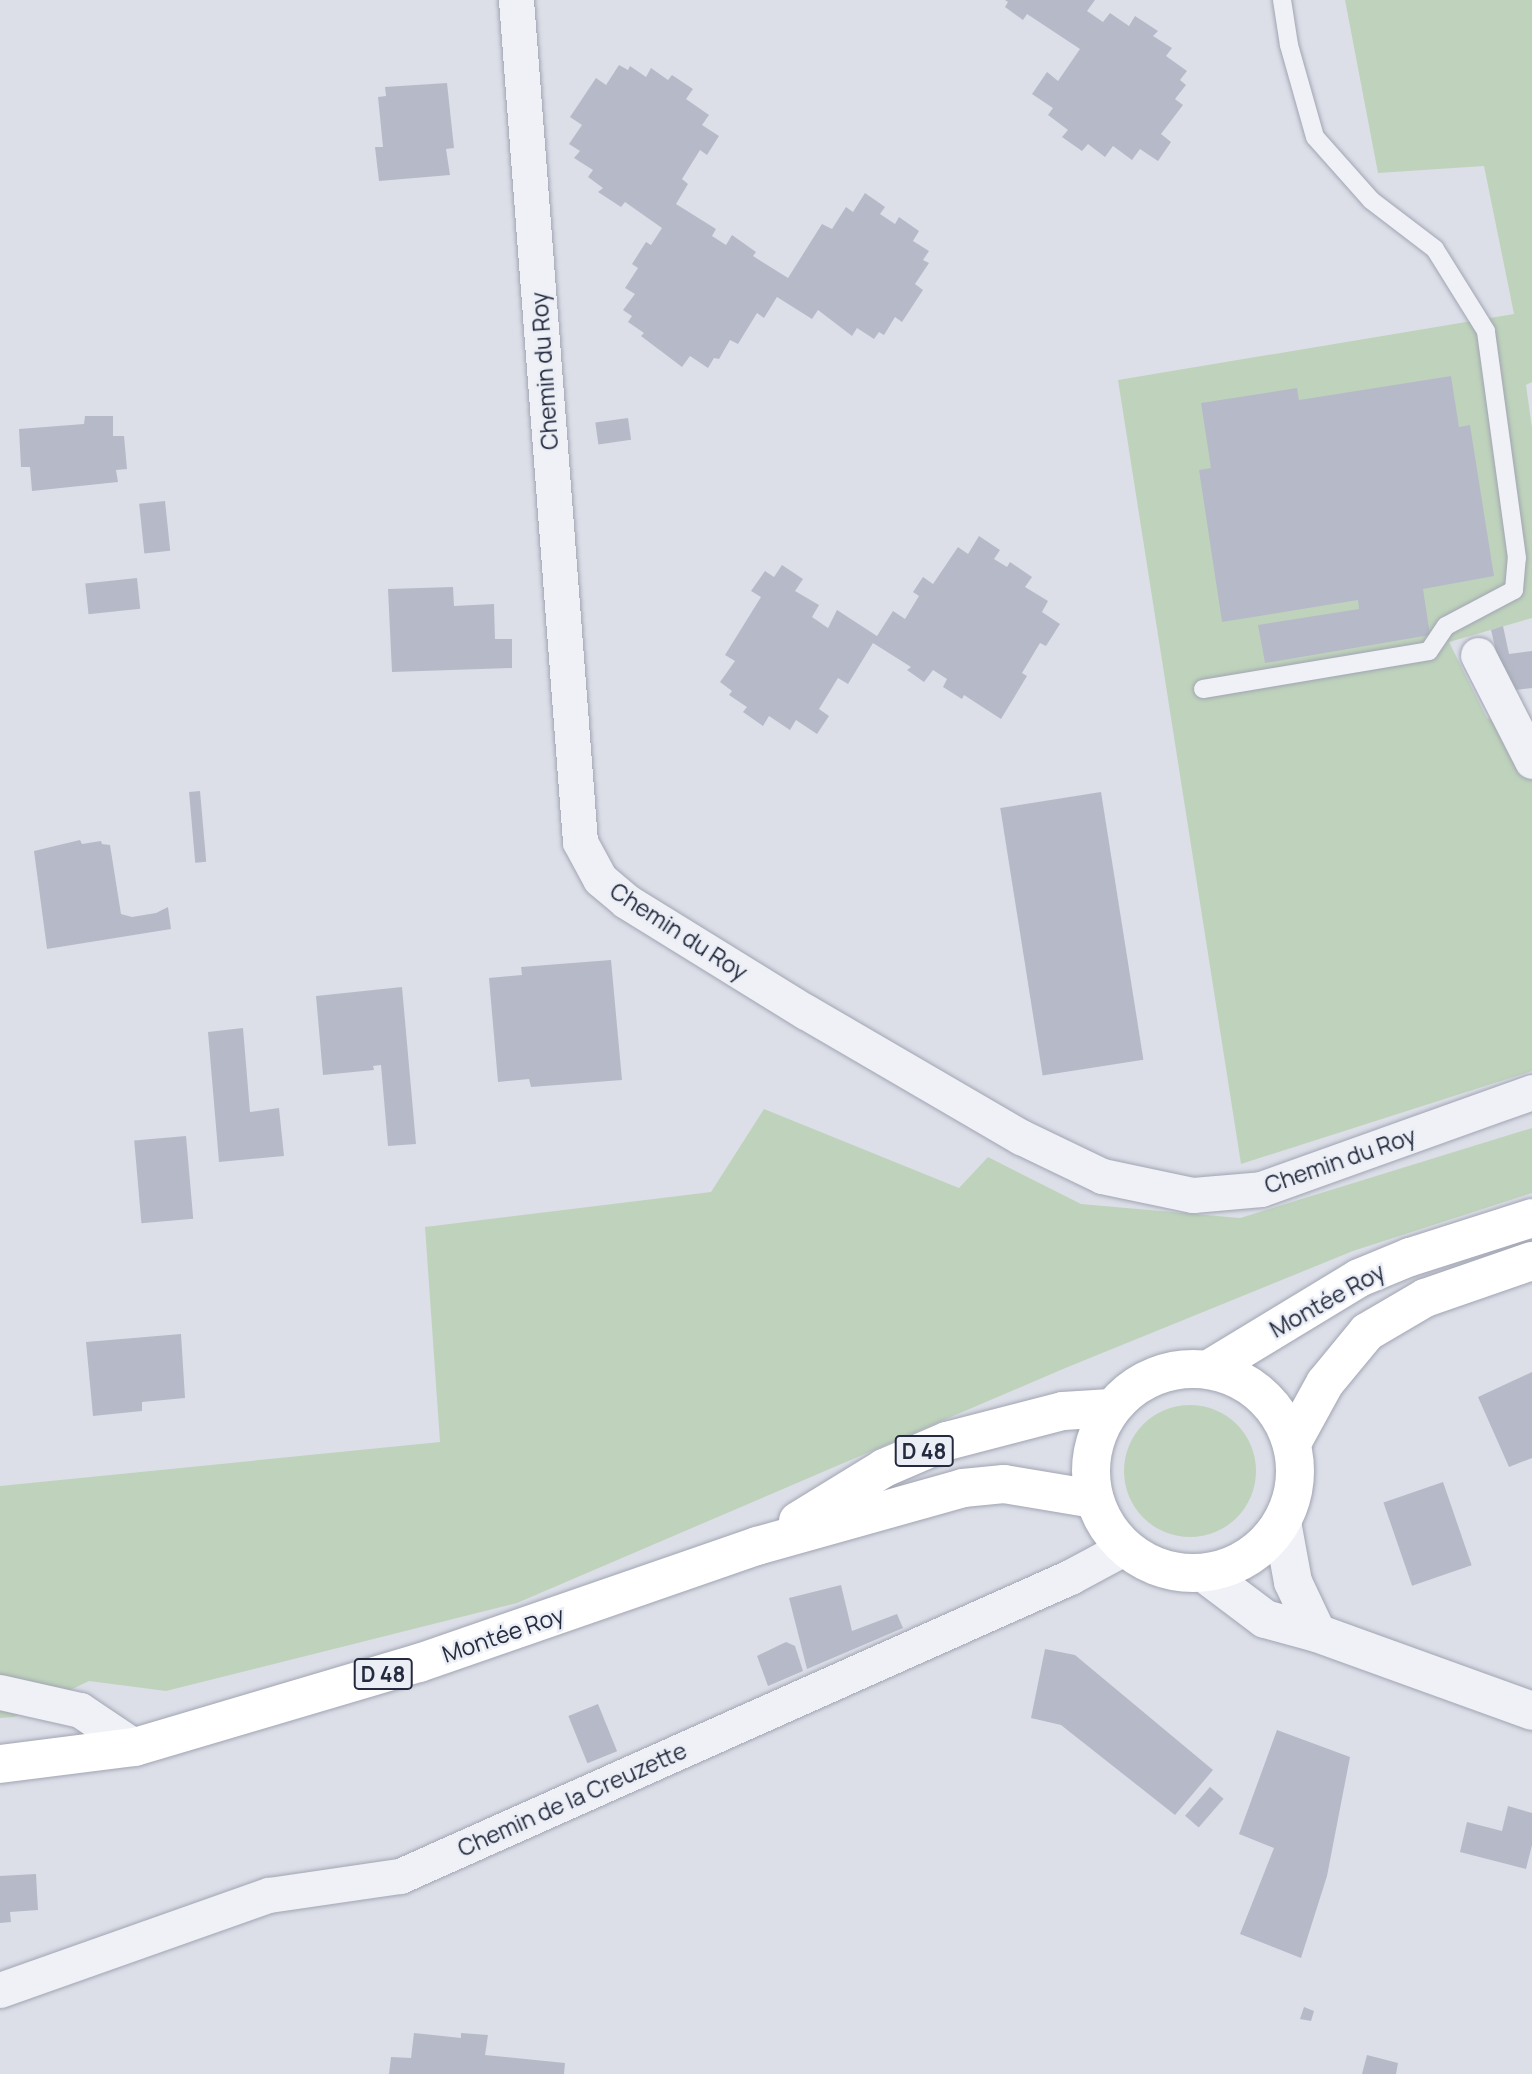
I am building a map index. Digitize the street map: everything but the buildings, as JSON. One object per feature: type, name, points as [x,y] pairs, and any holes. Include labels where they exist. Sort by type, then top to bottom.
[{"type":"main road","name":"Montée Roy","points":[[1209,1369],[1359,1278],[1410,1257],[1532,1218]]},
{"type":"main road","name":"Montée Roy","points":[[1292,1443],[1325,1383],[1367,1332],[1424,1298],[1532,1261]]},
{"type":"main road","points":[[1181,1368],[1209,1369],[1237,1378],[1262,1394],[1280,1416],[1292,1443],[1296,1470],[1292,1497],[1282,1522],[1262,1547],[1235,1565],[1203,1573],[1175,1573],[1148,1564],[1124,1548],[1105,1526],[1094,1499],[1090,1467],[1096,1436],[1111,1408],[1130,1389],[1154,1375],[1181,1368]]},
{"type":"main road","name":"D 48","points":[[757,1546],[884,1468],[947,1441],[1063,1411],[1111,1408]]},
{"type":"main road","name":"D 48","points":[[757,1546],[962,1488],[1004,1484],[1094,1499]]},
{"type":"main road","name":"Montée Roy","points":[[0,1764],[135,1747],[419,1663],[757,1546]]},
{"type":"street","name":"Chemin du Roy","points":[[516,0],[580,842],[600,879],[626,901],[806,1012],[1021,1137],[1102,1176],[1193,1195],[1261,1189],[1532,1092]]},
{"type":"street","points":[[1478,655],[1532,761]]},
{"type":"street","points":[[1282,1522],[1293,1581],[1317,1633]]},
{"type":"street","name":"Chemin de la Creuzette","points":[[0,1990],[269,1895],[400,1876],[1070,1577],[1124,1548]]},
{"type":"street","points":[[1203,1573],[1265,1619],[1317,1633],[1532,1711]]},
{"type":"street","points":[[0,1692],[80,1710],[135,1747]]},
{"type":"lane","points":[[1203,689],[1429,652],[1447,626],[1514,590],[1517,558],[1486,331],[1435,249],[1371,200],[1315,137],[1289,45],[1282,0]]},
{"type":"green space","points":[[1345,0],[1532,0],[1532,382],[1526,385],[1532,428],[1532,618],[1449,642],[1487,718],[1506,724],[1532,767],[1532,1071],[1241,1164],[1118,380],[1514,314],[1484,166],[1378,173]]},
{"type":"green space","points":[[764,1109],[959,1188],[988,1157],[1081,1204],[1240,1218],[1532,1128],[1532,1193],[1353,1251],[1063,1369],[517,1603],[166,1691],[89,1681],[14,1717],[0,1718],[0,1486],[440,1442],[425,1227],[711,1192]]},
{"type":"green space","points":[[1190,1405],[1215,1410],[1237,1424],[1251,1446],[1256,1471],[1251,1496],[1237,1518],[1215,1532],[1190,1537],[1165,1532],[1143,1518],[1129,1496],[1124,1471],[1129,1446],[1143,1424],[1165,1410]]}]
